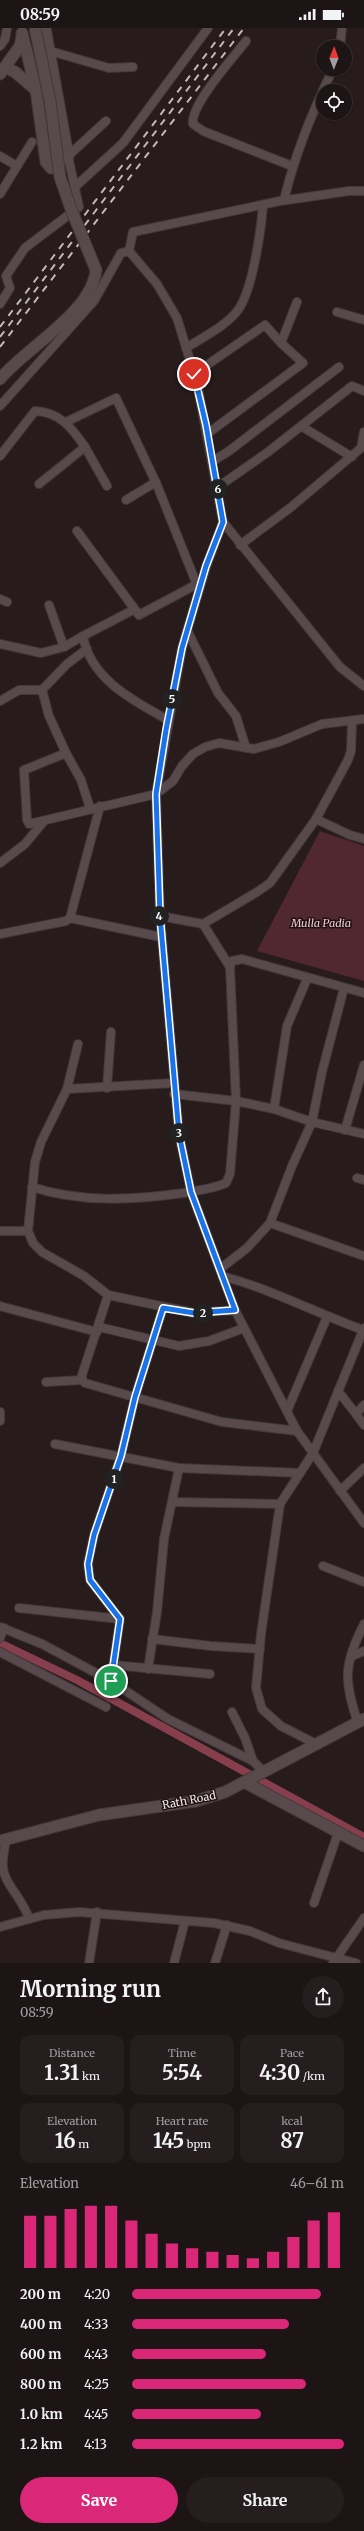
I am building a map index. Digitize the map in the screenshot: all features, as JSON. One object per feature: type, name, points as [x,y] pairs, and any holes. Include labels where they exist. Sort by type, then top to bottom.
[{"type":"street","points":[[0,46],[5,39],[7,28]]},
{"type":"street","points":[[0,379],[25,352],[70,313],[92,288],[96,275],[96,270],[71,209],[60,177],[50,101],[35,28]]},
{"type":"street","points":[[0,304],[10,288],[6,276],[25,248],[79,207],[76,186],[68,156],[46,28]]},
{"type":"street","points":[[76,186],[123,143],[208,28]]},
{"type":"street","points":[[341,40],[342,28]]},
{"type":"street","points":[[22,31],[20,46],[2,71],[20,75],[36,90]]},
{"type":"street","points":[[22,31],[36,90],[48,167],[51,168],[68,156],[106,121]]},
{"type":"street","points":[[246,41],[198,105],[192,117],[193,124],[203,131],[292,166]]},
{"type":"street","points":[[50,51],[109,68],[133,67]]},
{"type":"street","points":[[284,200],[292,166],[311,114],[330,76]]},
{"type":"street","points":[[0,194],[32,142]]},
{"type":"street","points":[[0,156],[17,166]]},
{"type":"street","points":[[129,251],[133,232],[284,200],[349,191],[364,191]]},
{"type":"street","points":[[186,348],[224,322],[240,307],[260,236],[263,205]]},
{"type":"street","points":[[129,251],[157,284],[177,318],[194,374],[213,461],[223,522],[340,667],[364,686]]},
{"type":"street","points":[[0,406],[94,301],[121,253],[129,251]]},
{"type":"street","points":[[281,343],[297,302]]},
{"type":"street","points":[[337,312],[364,320]]},
{"type":"street","points":[[194,374],[265,326],[281,343],[304,363],[207,434]]},
{"type":"street","points":[[213,461],[229,451],[339,367]]},
{"type":"street","points":[[218,488],[302,426],[352,386],[364,391]]},
{"type":"street","points":[[66,422],[116,398],[156,482],[199,584]]},
{"type":"street","points":[[0,456],[35,411],[48,411],[71,426],[85,447],[107,486]]},
{"type":"street","points":[[302,426],[352,457]]},
{"type":"street","points":[[240,544],[290,508],[352,457],[363,446],[364,432]]},
{"type":"street","points":[[40,484],[85,447]]},
{"type":"street","points":[[126,500],[156,482]]},
{"type":"street","points":[[223,522],[199,584],[187,630],[168,720],[156,794],[161,937],[174,1094],[191,1192],[235,1310],[297,1431],[364,1524]]},
{"type":"street","points":[[77,531],[133,610],[139,615],[199,584]]},
{"type":"street","points":[[49,605],[64,647]]},
{"type":"street","points":[[0,644],[41,653],[64,647],[133,610]]},
{"type":"street","points":[[187,630],[216,688],[236,716],[246,748]]},
{"type":"street","points":[[83,636],[87,649],[96,667],[127,698],[168,720]]},
{"type":"street","points":[[0,701],[19,690],[42,690],[67,664],[87,649]]},
{"type":"street","points":[[42,690],[49,716],[66,753],[81,780],[90,808]]},
{"type":"street","points":[[66,753],[24,770],[27,820],[29,824],[90,808],[156,794],[173,782],[182,766],[193,754],[219,743],[246,748],[267,747],[322,724],[352,722],[364,719]]},
{"type":"street","points":[[160,916],[203,924],[270,883],[316,819],[348,760],[351,751],[352,722]]},
{"type":"street","points":[[0,934],[66,921],[70,918],[100,806]]},
{"type":"street","points":[[316,819],[350,835],[364,839]]},
{"type":"street","points":[[0,863],[25,844],[44,821]]},
{"type":"street","points":[[70,918],[161,937]]},
{"type":"street","points":[[203,924],[230,967]]},
{"type":"street","points":[[32,1187],[65,1196],[132,1198],[191,1192],[219,1186],[228,1179],[236,1101],[230,967],[232,960],[242,959],[307,979],[364,994]]},
{"type":"street","points":[[274,1109],[287,1026],[307,979]]},
{"type":"street","points":[[221,1272],[270,1223],[292,1166],[312,1122],[329,1042],[344,988]]},
{"type":"street","points":[[107,1088],[111,1032]]},
{"type":"street","points":[[78,1044],[66,1089],[37,1152],[28,1231],[33,1243],[42,1252],[84,1276],[108,1295],[163,1308],[194,1313],[235,1310]]},
{"type":"street","points":[[345,1130],[364,1065]]},
{"type":"street","points":[[66,1089],[107,1088],[173,1083]]},
{"type":"street","points":[[174,1094],[236,1101],[274,1109],[312,1122],[364,1134]]},
{"type":"street","points":[[270,1223],[364,1256]]},
{"type":"street","points":[[0,1231],[28,1231]]},
{"type":"street","points":[[221,1272],[327,1317],[364,1329],[313,1453],[280,1504],[268,1577],[260,1649],[256,1688],[262,1709],[281,1726],[318,1745]]},
{"type":"street","points":[[82,1380],[108,1295]]},
{"type":"street","points":[[0,1306],[179,1346],[191,1345],[244,1328]]},
{"type":"street","points":[[111,1681],[120,1619],[95,1588],[87,1570],[94,1535],[121,1456],[135,1397],[163,1308]]},
{"type":"street","points":[[287,1410],[327,1317]]},
{"type":"street","points":[[46,1382],[82,1380],[85,1383],[222,1422],[262,1429],[297,1431]]},
{"type":"street","points":[[338,1391],[364,1426]]},
{"type":"street","points":[[356,1414],[364,1405]]},
{"type":"street","points":[[55,1444],[179,1468],[300,1473]]},
{"type":"street","points":[[148,1669],[164,1539],[179,1468]]},
{"type":"street","points":[[340,1491],[364,1468]]},
{"type":"street","points":[[172,1502],[280,1504]]},
{"type":"street","points":[[323,1566],[364,1582]]},
{"type":"street","points":[[19,1608],[120,1619]]},
{"type":"street","points":[[361,1721],[346,1683],[352,1656],[364,1624]]},
{"type":"street","points":[[2,1632],[42,1644],[111,1681],[168,1718],[252,1761]]},
{"type":"street","points":[[152,1639],[210,1646],[260,1649]]},
{"type":"street","points":[[352,1656],[364,1651]]},
{"type":"street","points":[[0,1652],[106,1707]]},
{"type":"street","points":[[113,1665],[210,1674]]},
{"type":"street","points":[[232,1712],[245,1738],[252,1761],[261,1772]]},
{"type":"street","name":"Rath Road","points":[[3,1840],[99,1815],[196,1801],[247,1782],[261,1772],[318,1745],[361,1721]]},
{"type":"street","points":[[247,1782],[364,1846]]},
{"type":"street","points":[[314,1903],[338,1833]]},
{"type":"street","points":[[3,1840],[3,1868],[5,1877],[24,1902],[30,1919]]},
{"type":"street","points":[[0,1926],[59,1912],[96,1912],[227,1925],[334,1960],[356,1963]]},
{"type":"street","points":[[89,1963],[96,1912]]},
{"type":"street","points":[[334,1960],[364,1918]]},
{"type":"street","points":[[174,1963],[185,1921]]},
{"type":"street","points":[[215,1963],[227,1925]]},
{"type":"green space","name":"Mulla Padia","points":[[320,831],[364,846],[364,981],[257,951]]},
{"type":"waterway","points":[[0,1643],[77,1680],[364,1837]]},
{"type":"railway","points":[[0,327],[226,28]]},
{"type":"railway","points":[[0,337],[234,28]]},
{"type":"railway","points":[[0,347],[244,28]]},
{"type":"route","points":[[111,1681],[120,1619],[115,1610],[95,1588],[90,1580],[87,1570],[94,1535],[118,1467],[135,1397],[152,1340],[163,1308],[194,1313],[235,1310],[199,1218],[191,1192],[179,1134],[173,1083],[160,916],[157,852],[156,794],[166,730],[182,648],[206,566],[223,522],[222,507],[206,425],[194,374]]}]
